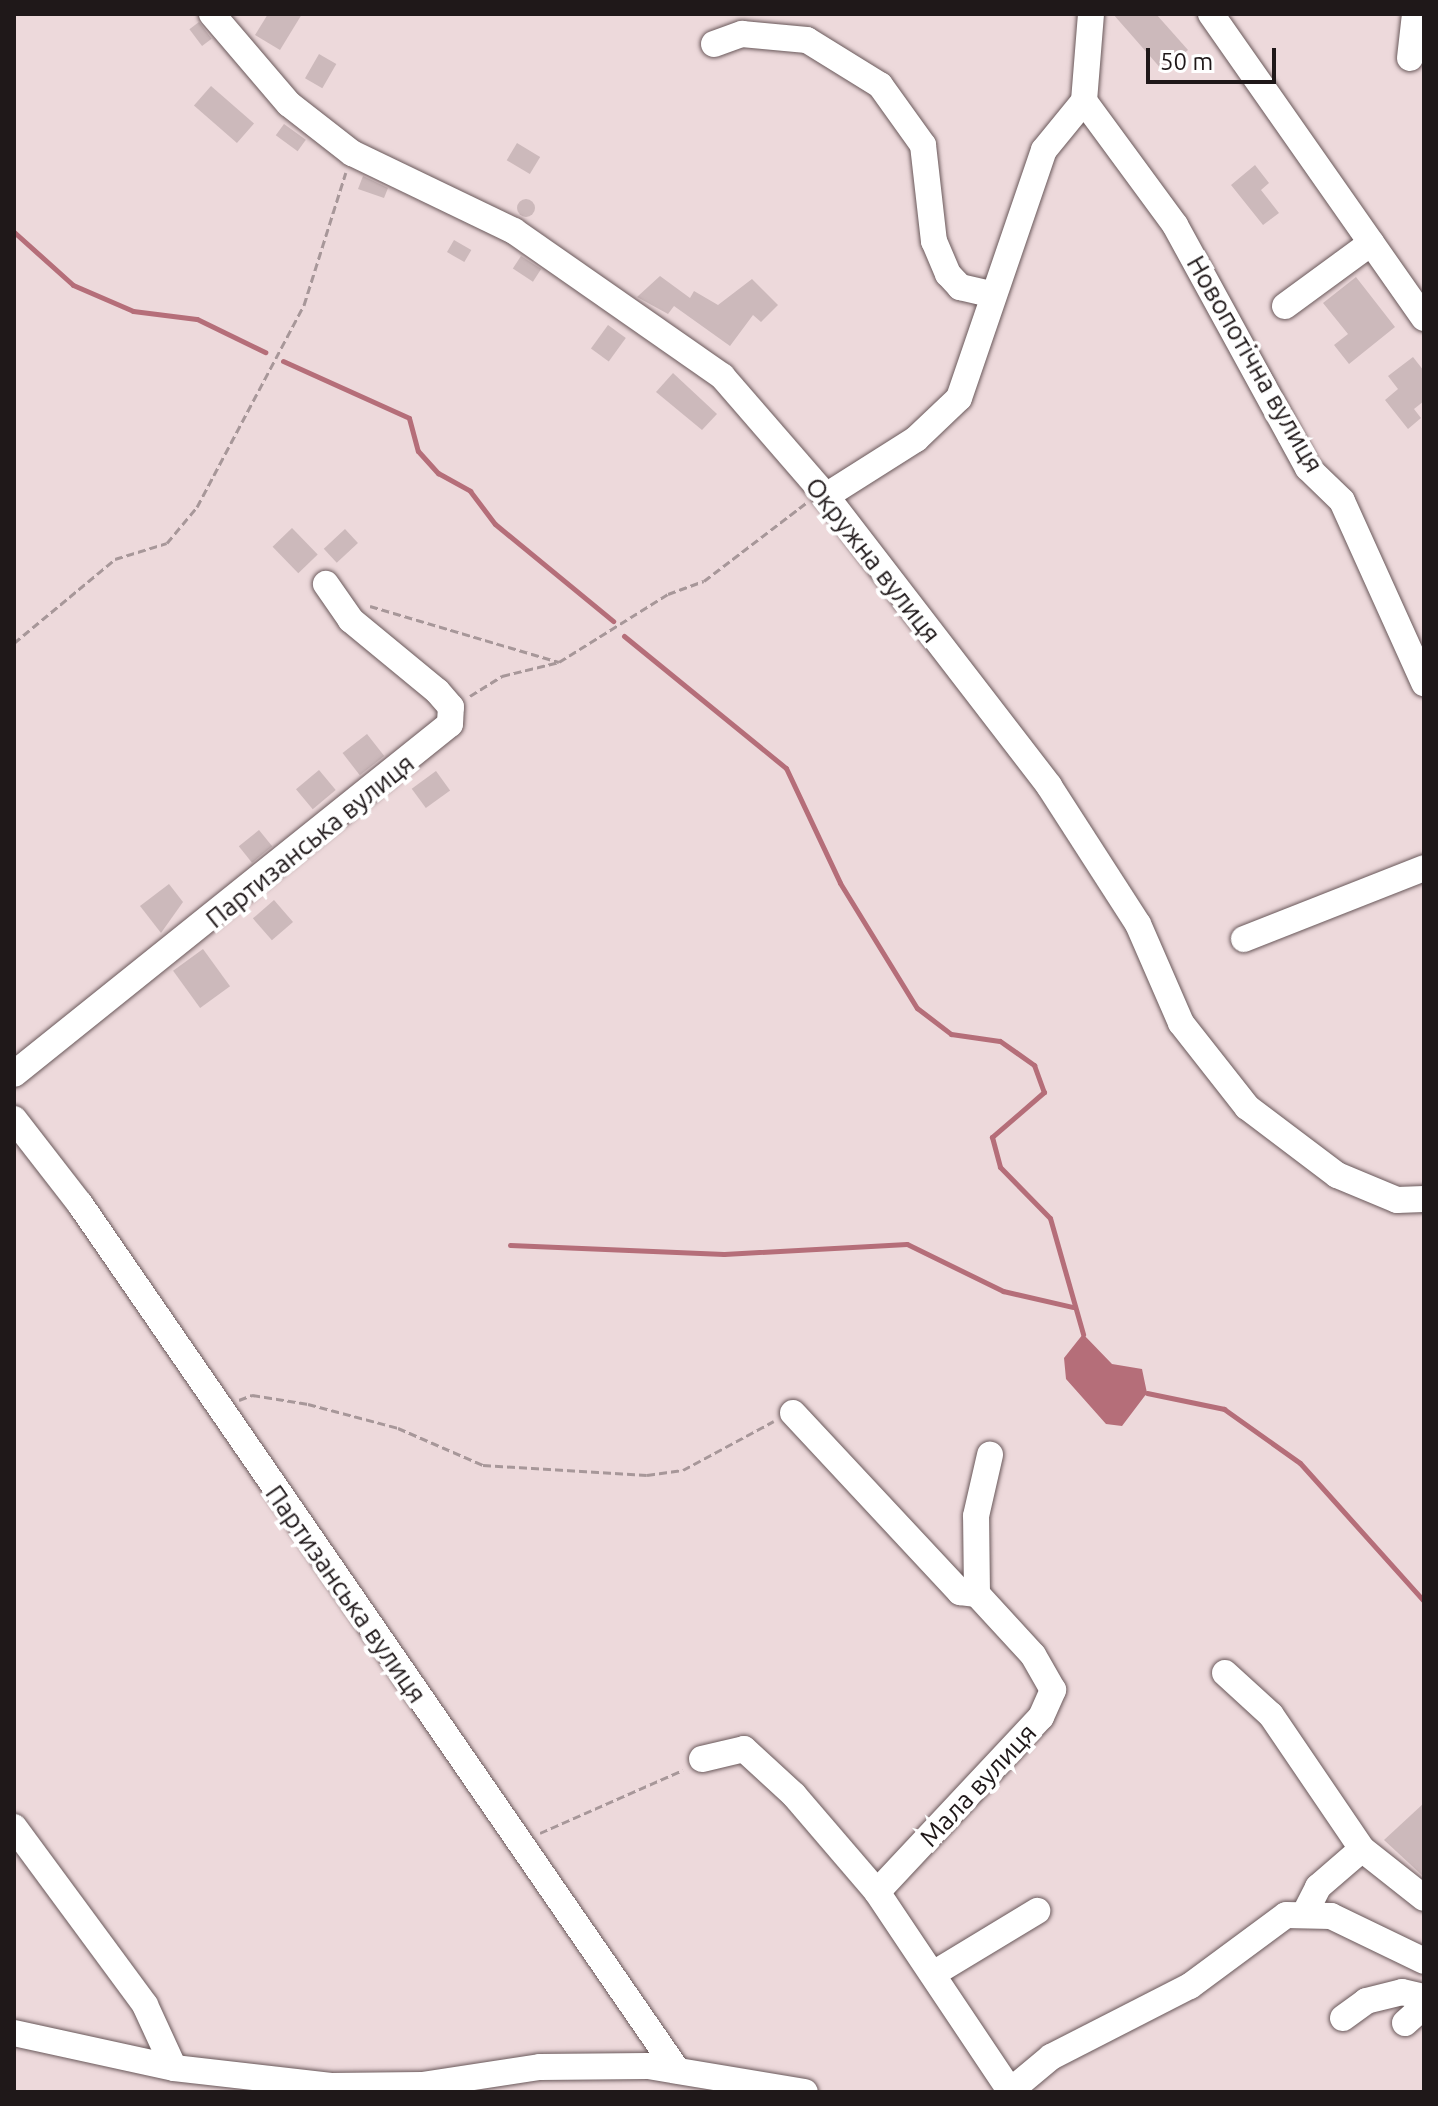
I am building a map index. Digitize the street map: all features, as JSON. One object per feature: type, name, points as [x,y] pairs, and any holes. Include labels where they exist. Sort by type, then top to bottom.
[{"type":"street","name":"Окружна вулиця","points":[[212,14],[289,104],[352,153],[514,231],[722,376],[824,494],[1049,786],[1138,924],[1181,1023],[1228,1085],[1337,1175],[1397,1200],[1424,1199]]},
{"type":"street","points":[[824,494],[916,439],[959,398],[990,294],[1044,150],[1084,101],[1091,14]]},
{"type":"street","points":[[1211,14],[1424,318]]},
{"type":"street","points":[[1410,58],[1415,14]]},
{"type":"street","points":[[714,44],[742,34],[807,40],[880,85],[923,145],[934,241],[948,274],[960,287],[990,294]]},
{"type":"street","name":"Новопотічна вулиця","points":[[1084,101],[1175,225],[1308,468],[1342,501],[1424,683]]},
{"type":"street","points":[[1285,306],[1371,243]]},
{"type":"street","points":[[332,593],[451,707]]},
{"type":"street","name":"Партизанська вулиця","points":[[14,1074],[441,736],[451,707]]},
{"type":"street","points":[[1244,939],[1424,868]]},
{"type":"street","name":"Партизанська вулиця","points":[[14,1119],[80,1204],[217,1409],[677,2070]]},
{"type":"street","points":[[793,1413],[960,1592],[977,1594],[976,1516],[990,1455]]},
{"type":"street","name":"Мала вулиця","points":[[877,1892],[1041,1717],[1053,1690],[1033,1655],[977,1594]]},
{"type":"street","points":[[1225,1673],[1271,1715],[1362,1849],[1424,1898]]},
{"type":"street","points":[[702,1759],[729,1747],[757,1757],[877,1892],[1009,2091],[1051,2057],[1190,1986],[1267,1926],[1306,1911],[1318,1887],[1362,1849]]},
{"type":"street","points":[[14,1827],[145,2005],[174,2068]]},
{"type":"street","points":[[933,1974],[1037,1911]]},
{"type":"street","points":[[1306,1911],[1424,1961]]},
{"type":"street","points":[[1343,2018],[1366,2001],[1402,1992],[1424,1997]]},
{"type":"street","points":[[14,2033],[244,2085],[377,2088],[540,2067],[677,2070],[740,2087],[787,2091]]},
{"type":"path","points":[[14,643],[115,559],[167,543],[197,507],[304,305],[352,153]]},
{"type":"path","points":[[451,707],[502,676],[559,662],[668,594],[704,581],[824,494]]},
{"type":"path","points":[[332,593],[559,662]]},
{"type":"path","points":[[217,1409],[252,1395],[308,1404],[398,1428],[483,1465],[647,1475],[683,1470],[793,1413]]},
{"type":"path","points":[[518,1842],[702,1759]]},
{"type":"shaded area","points":[[1083,1334],[1112,1364],[1142,1369],[1147,1393],[1122,1426],[1106,1424],[1066,1379],[1064,1358]]},
{"type":"building","points":[[268,14],[302,14],[280,50],[255,35]]},
{"type":"building","points":[[1113,14],[1156,14],[1188,50],[1163,71]]},
{"type":"building","points":[[199,22],[212,39],[202,46],[189,29]]},
{"type":"building","points":[[319,54],[336,64],[322,88],[305,78]]},
{"type":"building","points":[[211,86],[254,123],[237,143],[194,106]]},
{"type":"building","points":[[284,124],[306,140],[298,151],[276,135]]},
{"type":"building","points":[[517,143],[540,157],[530,174],[507,160]]},
{"type":"building","points":[[1255,165],[1269,183],[1261,190],[1279,213],[1263,225],[1231,185]]},
{"type":"building","points":[[363,176],[388,188],[384,198],[358,189]]},
{"type":"building","points":[[522,199],[530,199],[535,208],[533,215],[522,217],[517,212],[517,204]]},
{"type":"building","points":[[454,240],[471,250],[464,262],[447,252]]},
{"type":"building","points":[[521,256],[541,269],[533,282],[513,269]]},
{"type":"building","points":[[660,276],[690,298],[694,291],[718,305],[752,279],[778,305],[761,322],[753,315],[730,346],[674,306],[668,314],[637,297]]},
{"type":"building","points":[[1356,277],[1395,327],[1349,364],[1334,345],[1348,334],[1323,303]]},
{"type":"building","points":[[608,325],[626,338],[609,361],[591,348]]},
{"type":"building","points":[[1413,357],[1424,371],[1424,401],[1414,409],[1421,418],[1408,429],[1385,400],[1398,389],[1388,376]]},
{"type":"building","points":[[673,373],[717,414],[702,430],[656,392]]},
{"type":"building","points":[[292,528],[318,555],[298,573],[273,547]]},
{"type":"building","points":[[345,529],[358,543],[337,563],[324,549]]},
{"type":"building","points":[[367,734],[384,756],[360,775],[343,753]]},
{"type":"building","points":[[319,770],[336,790],[313,809],[296,789]]},
{"type":"building","points":[[436,771],[450,790],[426,808],[412,789]]},
{"type":"building","points":[[259,830],[272,846],[252,863],[239,846]]},
{"type":"building","points":[[169,884],[183,902],[161,933],[140,906]]},
{"type":"building","points":[[274,900],[293,922],[272,940],[253,918]]},
{"type":"building","points":[[203,949],[230,986],[200,1008],[173,971]]},
{"type":"building","points":[[1424,1803],[1424,1877],[1384,1840]]},
{"type":"waterway","points":[[14,232],[73,285],[133,311],[197,319],[265,352]]},
{"type":"waterway","points":[[283,361],[409,418],[418,451],[438,473],[470,491],[495,524],[613,621]]},
{"type":"waterway","points":[[624,636],[786,768],[840,883],[917,1008],[951,1034],[1000,1041],[1034,1065],[1044,1092],[992,1137],[1000,1167],[1050,1218],[1083,1334]]},
{"type":"waterway","points":[[510,1245],[724,1254],[907,1244],[1003,1291],[1073,1307]]},
{"type":"waterway","points":[[1147,1393],[1224,1409],[1300,1463],[1424,1601]]}]
